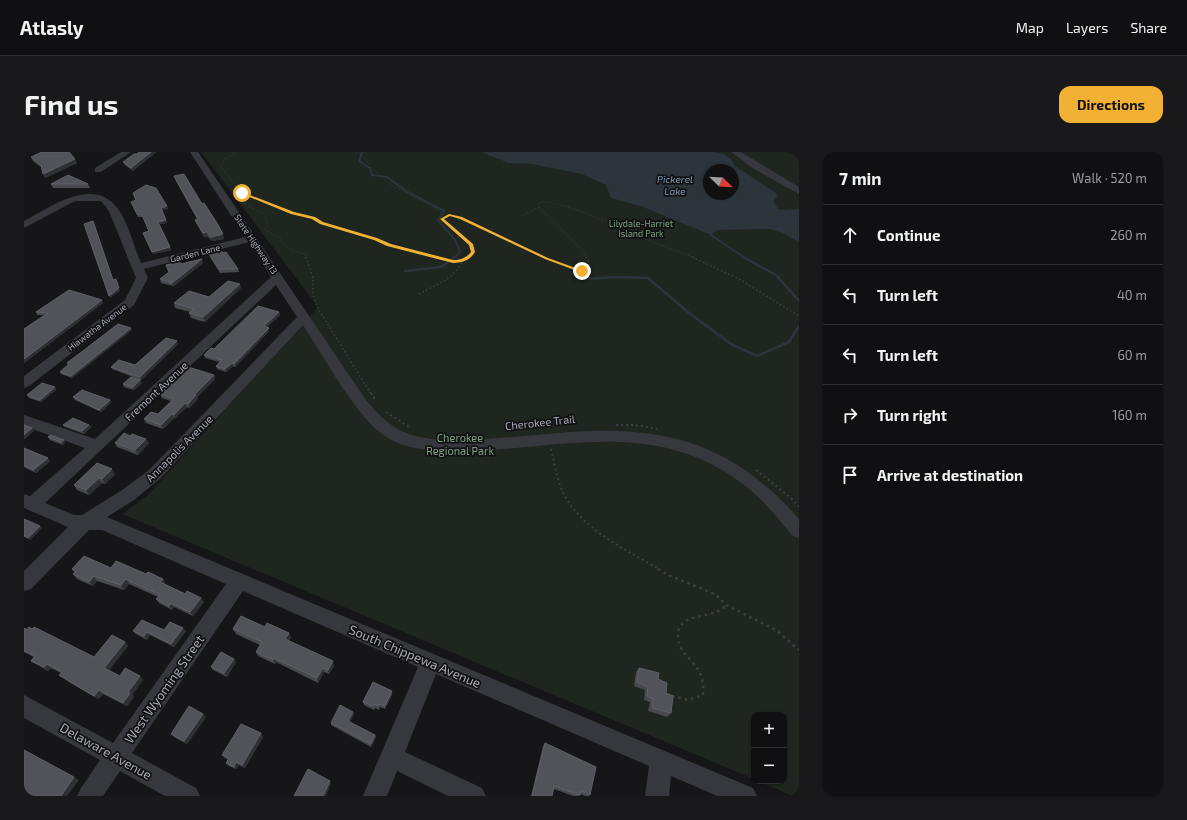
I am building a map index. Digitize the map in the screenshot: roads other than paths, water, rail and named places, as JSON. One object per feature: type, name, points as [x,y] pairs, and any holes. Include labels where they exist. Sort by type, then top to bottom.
[{"type":"street","points":[[98,170],[126,152]]},
{"type":"street","name":"State Highway 13","points":[[194,152],[374,421],[397,437],[428,446],[464,446],[622,436],[653,439],[681,446],[725,464],[757,486],[799,531]]},
{"type":"street","points":[[735,152],[757,167],[799,191]]},
{"type":"street","name":"Hiawatha Avenue","points":[[24,225],[73,198],[90,197],[104,199],[114,210],[142,278],[130,302],[24,383]]},
{"type":"street","name":"Garden Lane","points":[[138,267],[252,238]]},
{"type":"street","name":"Fremont Avenue","points":[[28,502],[97,446],[278,277]]},
{"type":"street","name":"Annapolis Avenue","points":[[24,583],[84,523],[128,495],[155,474],[304,317]]},
{"type":"street","points":[[24,420],[97,446]]},
{"type":"street","name":"South Chippewa Avenue","points":[[28,502],[72,522],[103,523],[745,796]]},
{"type":"street","name":"West Wyoming Street","points":[[89,796],[238,581]]},
{"type":"street","points":[[375,796],[430,663]]},
{"type":"street","name":"Delaware Avenue","points":[[24,706],[188,796]]},
{"type":"street","points":[[391,757],[474,796]]},
{"type":"street","points":[[657,796],[661,760]]},
{"type":"water","name":"Pickerel Lake","points":[[481,152],[713,152],[723,154],[732,160],[734,164],[703,164],[703,200],[739,200],[739,169],[776,193],[777,197],[773,200],[778,209],[799,209],[799,242],[783,233],[770,229],[717,230],[711,235],[641,206],[611,198],[606,185],[582,174],[532,164],[509,163]]},
{"type":"waterway","points":[[362,152],[359,161],[370,168],[372,175],[387,177],[406,191],[444,211],[438,220],[455,240],[460,252],[455,257]]},
{"type":"waterway","points":[[711,235],[745,258]]},
{"type":"waterway","points":[[405,271],[441,267],[455,257]]},
{"type":"waterway","points":[[743,257],[776,275],[799,301]]},
{"type":"waterway","points":[[581,279],[617,277],[648,278],[689,313],[731,344],[757,356],[789,342],[799,326]]},
{"type":"park label","name":"Lilydale-Harriet Island Park","points":[[641,228]]},
{"type":"park label","name":"Cherokee Regional Park","points":[[460,443]]}]
